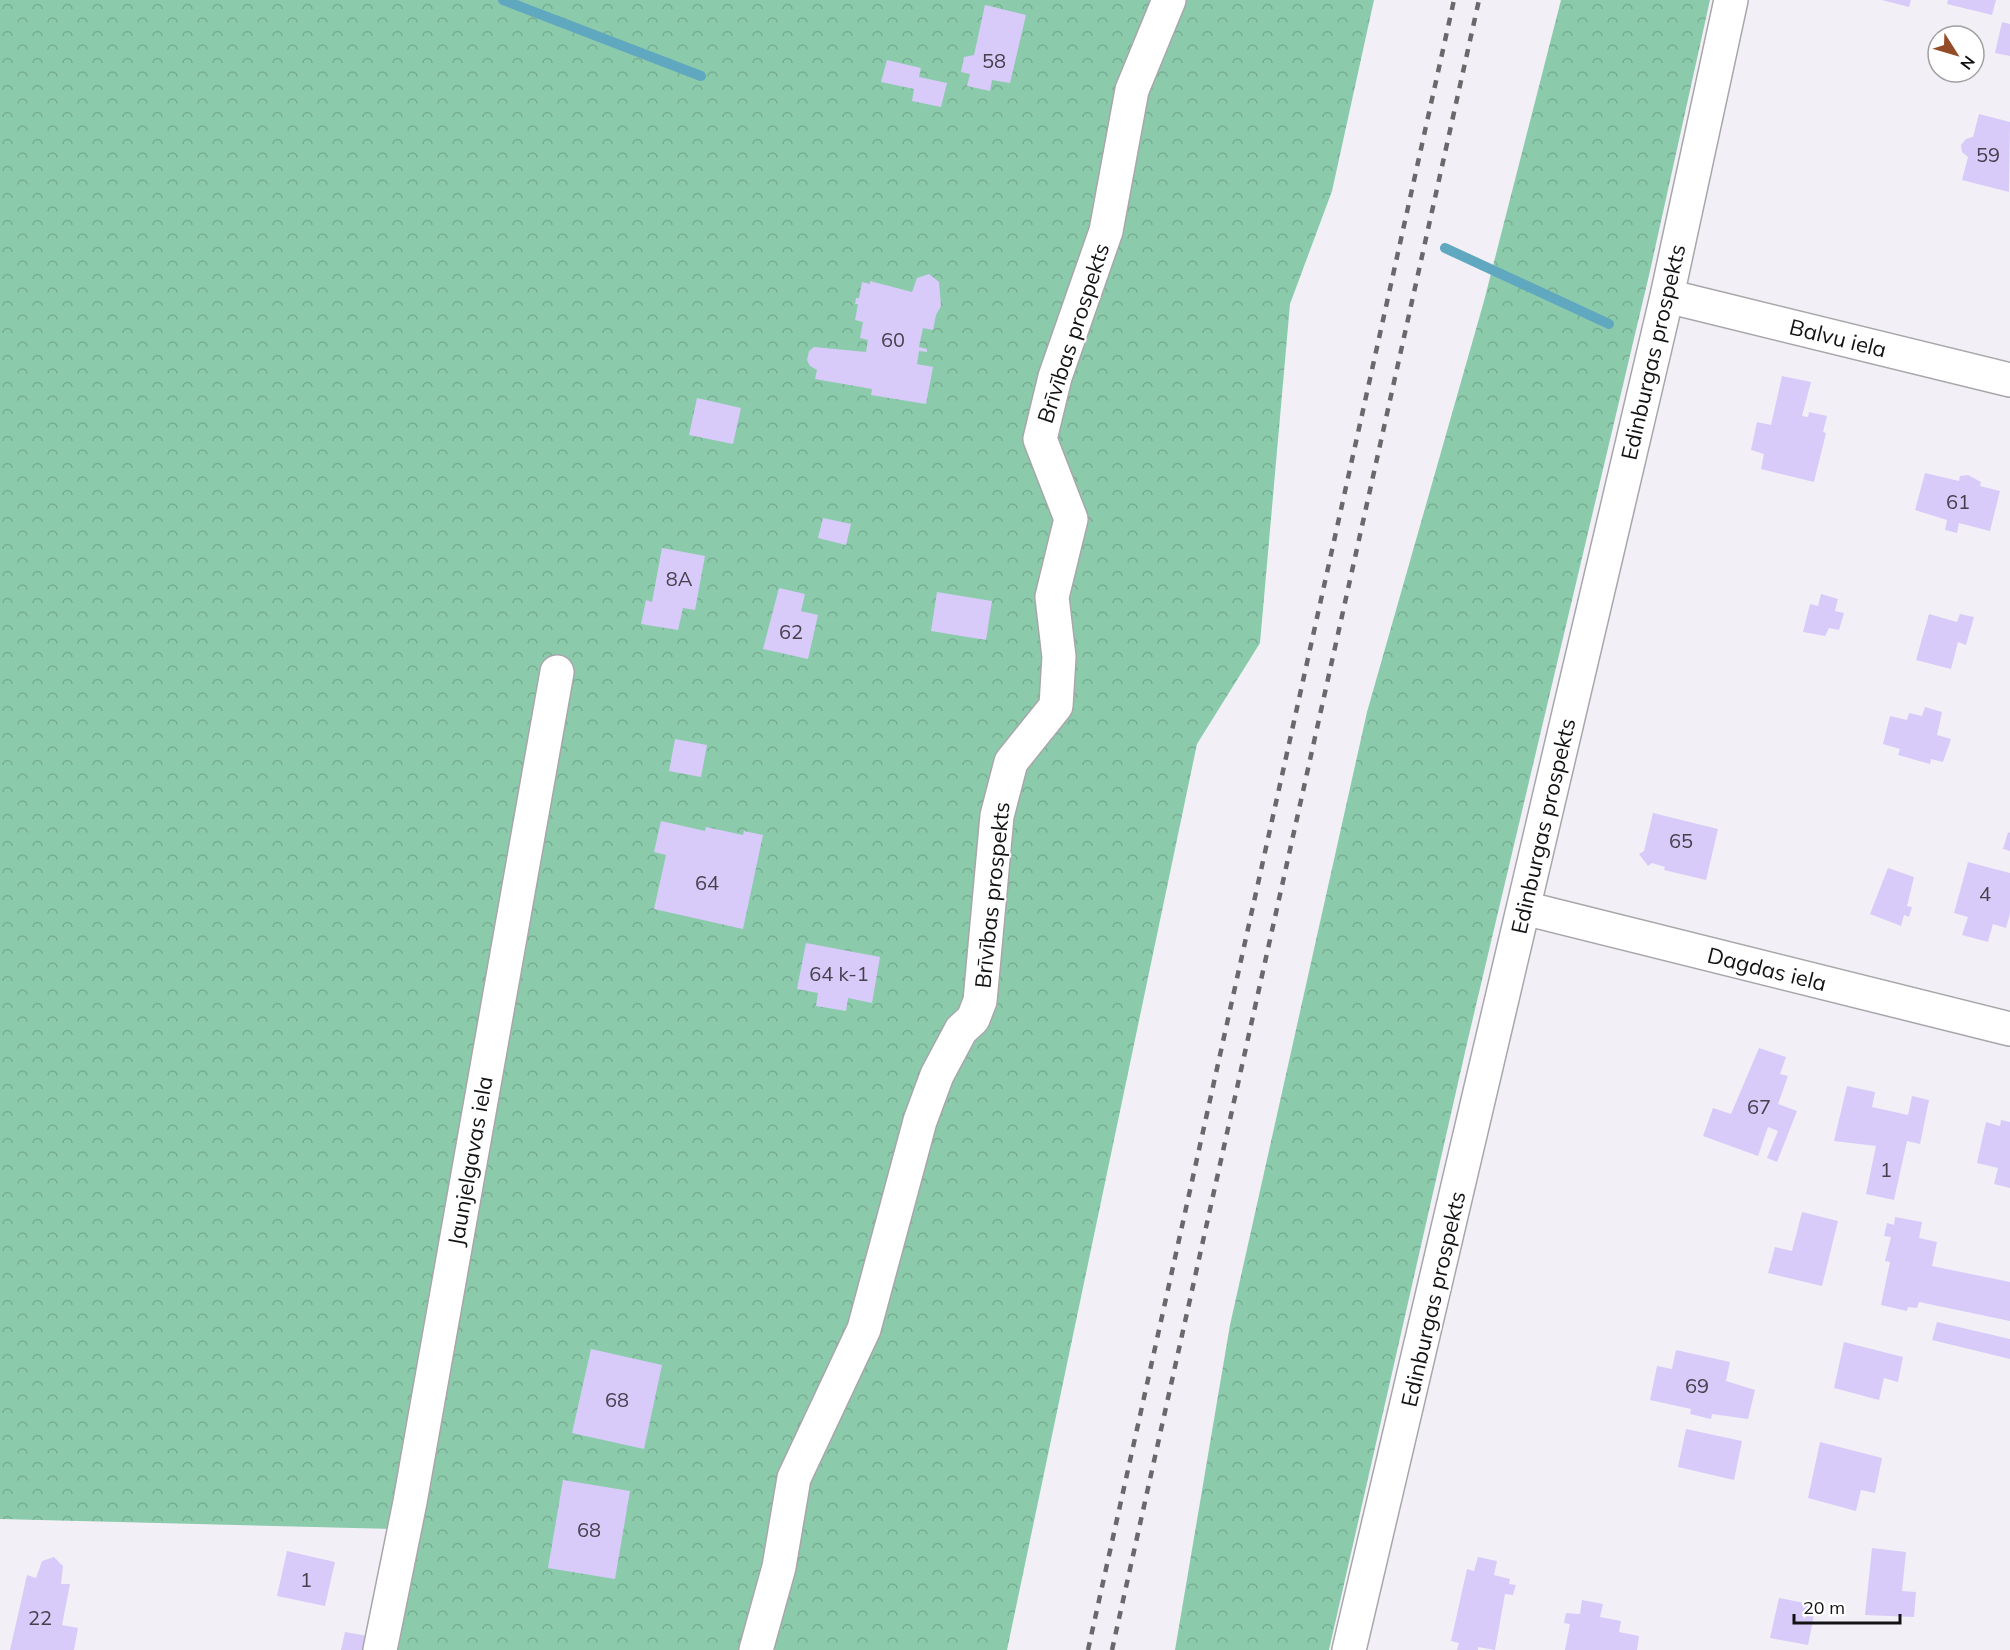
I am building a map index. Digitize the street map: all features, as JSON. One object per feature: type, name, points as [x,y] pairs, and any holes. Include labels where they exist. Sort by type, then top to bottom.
[{"type":"street","name":"Brīvības prospekts","points":[[756,1650],[779,1567],[794,1478],[864,1329],[920,1121],[937,1075],[961,1030],[973,1019],[980,1001],[997,816],[1011,762],[1056,706],[1059,657],[1052,597],[1071,519],[1040,439],[1054,377],[1106,231],[1132,90],[1169,0]]},
{"type":"street","name":"Edinburgas prospekts","points":[[1349,1650],[1666,296],[1731,0]]},
{"type":"street","name":"Balvu iela","points":[[1666,296],[2010,380]]},
{"type":"street","name":"Jaunjelgavas iela","points":[[380,1650],[410,1502],[557,672]]},
{"type":"street","name":"Dagdas iela","points":[[1524,908],[2010,1029]]},
{"type":"green space","points":[[0,0],[1374,0],[1332,191],[1290,304],[1260,643],[1197,744],[1007,1650],[397,1650],[393,1529],[0,1519]]},
{"type":"green space","points":[[1561,0],[1710,0],[1650,271],[1468,1039],[1329,1650],[1175,1650],[1230,1325],[1367,712],[1484,301]]},
{"type":"building","points":[[1882,0],[1911,0],[1909,7]]},
{"type":"building","points":[[1948,0],[1996,0],[1992,15],[1947,4]]},
{"type":"building","points":[[985,5],[1026,15],[1010,83],[992,80],[990,91],[967,86],[970,74],[961,72],[964,57],[974,55]]},
{"type":"building","points":[[2002,22],[2010,24],[2010,56],[1995,53]]},
{"type":"building","points":[[887,60],[921,68],[919,77],[947,83],[941,107],[912,101],[914,89],[881,82]]},
{"type":"building","points":[[1979,114],[2010,122],[2009,192],[1962,180],[1968,157],[1962,152],[1961,145],[1966,139],[1973,137]]},
{"type":"building","points":[[929,274],[939,282],[941,306],[936,315],[933,330],[923,328],[919,347],[927,349],[927,352],[919,351],[917,364],[933,367],[926,404],[871,395],[872,389],[815,379],[817,370],[810,366],[807,360],[809,351],[814,347],[866,352],[868,340],[860,338],[863,322],[855,320],[858,304],[855,304],[856,298],[859,298],[862,282],[870,284],[870,281],[912,292],[917,278]]},
{"type":"building","points":[[1782,376],[1811,382],[1802,416],[1808,417],[1809,412],[1827,416],[1823,432],[1826,433],[1814,482],[1761,469],[1764,454],[1751,450],[1757,422],[1771,425]]},
{"type":"building","points":[[697,398],[741,408],[733,444],[689,435]]},
{"type":"building","points":[[1925,473],[1959,481],[1960,476],[1968,475],[1981,482],[1980,486],[2000,491],[1990,531],[1959,523],[1957,533],[1945,530],[1947,520],[1915,510]]},
{"type":"building","points":[[823,518],[851,524],[846,545],[818,538]]},
{"type":"building","points":[[662,548],[705,556],[695,610],[683,608],[678,630],[641,624],[646,600],[652,602]]},
{"type":"building","points":[[779,588],[805,594],[801,611],[818,615],[808,659],[763,649]]},
{"type":"building","points":[[937,592],[992,601],[986,640],[931,631]]},
{"type":"building","points":[[1821,594],[1838,599],[1835,611],[1844,613],[1839,630],[1829,628],[1825,636],[1803,632],[1810,604],[1818,606]]},
{"type":"building","points":[[1929,614],[1957,622],[1960,614],[1974,617],[1966,645],[1958,642],[1951,669],[1916,660]]},
{"type":"building","points":[[1925,707],[1942,712],[1937,735],[1951,739],[1943,762],[1931,759],[1930,764],[1898,755],[1900,749],[1883,744],[1890,716],[1907,720],[1909,713],[1922,716]]},
{"type":"building","points":[[675,739],[707,745],[701,777],[669,771]]},
{"type":"building","points":[[1653,813],[1718,829],[1706,880],[1664,870],[1665,867],[1652,863],[1648,866],[1639,854],[1644,851]]},
{"type":"building","points":[[661,821],[705,831],[706,827],[743,835],[744,831],[763,835],[743,929],[654,909],[666,855],[654,852]]},
{"type":"building","points":[[2008,832],[2010,833],[2010,851],[2003,849]]},
{"type":"building","points":[[1968,862],[2010,873],[2010,914],[2006,928],[1993,924],[1988,942],[1962,935],[1968,917],[1954,913]]},
{"type":"building","points":[[1888,868],[1914,877],[1907,906],[1912,907],[1909,917],[1904,915],[1901,926],[1870,914]]},
{"type":"building","points":[[806,943],[880,957],[872,1003],[848,998],[846,1011],[816,1006],[818,993],[797,989]]},
{"type":"building","points":[[1759,1048],[1786,1057],[1780,1074],[1788,1076],[1778,1104],[1797,1111],[1777,1162],[1767,1158],[1778,1131],[1768,1127],[1758,1156],[1703,1136],[1713,1108],[1731,1114]]},
{"type":"building","points":[[1847,1086],[1875,1092],[1872,1107],[1908,1115],[1912,1096],[1929,1100],[1920,1144],[1907,1141],[1894,1200],[1866,1194],[1876,1146],[1834,1141]]},
{"type":"building","points":[[2001,1120],[2010,1122],[2010,1188],[1994,1184],[1998,1168],[1977,1163],[1986,1122],[2000,1126]]},
{"type":"building","points":[[1802,1212],[1838,1221],[1822,1286],[1768,1273],[1775,1247],[1792,1251]]},
{"type":"building","points":[[1895,1217],[1922,1222],[1919,1238],[1937,1242],[1932,1266],[2010,1282],[2010,1321],[1919,1302],[1917,1308],[1908,1307],[1907,1311],[1881,1305],[1890,1262],[1885,1261],[1891,1237],[1884,1236],[1887,1223],[1894,1225]]},
{"type":"building","points":[[1937,1322],[2010,1339],[2010,1359],[1932,1340]]},
{"type":"building","points":[[1844,1342],[1903,1357],[1898,1382],[1884,1378],[1879,1400],[1834,1388]]},
{"type":"building","points":[[591,1349],[662,1365],[644,1449],[572,1433]]},
{"type":"building","points":[[1676,1350],[1730,1362],[1726,1381],[1755,1390],[1748,1419],[1712,1414],[1711,1419],[1690,1414],[1691,1409],[1650,1400],[1657,1366],[1672,1369]]},
{"type":"building","points":[[1686,1429],[1742,1441],[1734,1480],[1678,1467]]},
{"type":"building","points":[[1820,1442],[1882,1458],[1875,1493],[1861,1490],[1856,1511],[1808,1498]]},
{"type":"building","points":[[563,1480],[630,1491],[615,1579],[548,1568]]},
{"type":"building","points":[[1872,1548],[1906,1552],[1902,1591],[1916,1592],[1914,1617],[1865,1615]]},
{"type":"building","points":[[287,1551],[335,1562],[325,1606],[277,1596]]},
{"type":"building","points":[[54,1557],[63,1566],[61,1584],[70,1584],[62,1625],[78,1628],[74,1650],[10,1650],[27,1575],[36,1578],[42,1561]]},
{"type":"building","points":[[1478,1557],[1497,1561],[1494,1575],[1510,1579],[1509,1584],[1516,1585],[1513,1595],[1505,1594],[1495,1650],[1478,1647],[1478,1650],[1457,1650],[1459,1643],[1451,1641],[1467,1569],[1474,1571]]},
{"type":"building","points":[[1779,1598],[1816,1605],[1808,1645],[1770,1638]]},
{"type":"building","points":[[1582,1600],[1603,1604],[1600,1617],[1621,1621],[1619,1632],[1639,1636],[1637,1650],[1565,1650],[1570,1624],[1564,1623],[1566,1613],[1580,1614]]},
{"type":"building","points":[[345,1632],[368,1636],[365,1650],[341,1650]]},
{"type":"waterway","points":[[503,0],[701,76]]},
{"type":"waterway","points":[[1445,248],[1609,324]]},
{"type":"railway","points":[[1088,1650],[1454,0]]},
{"type":"railway","points":[[1112,1650],[1479,0]]}]
